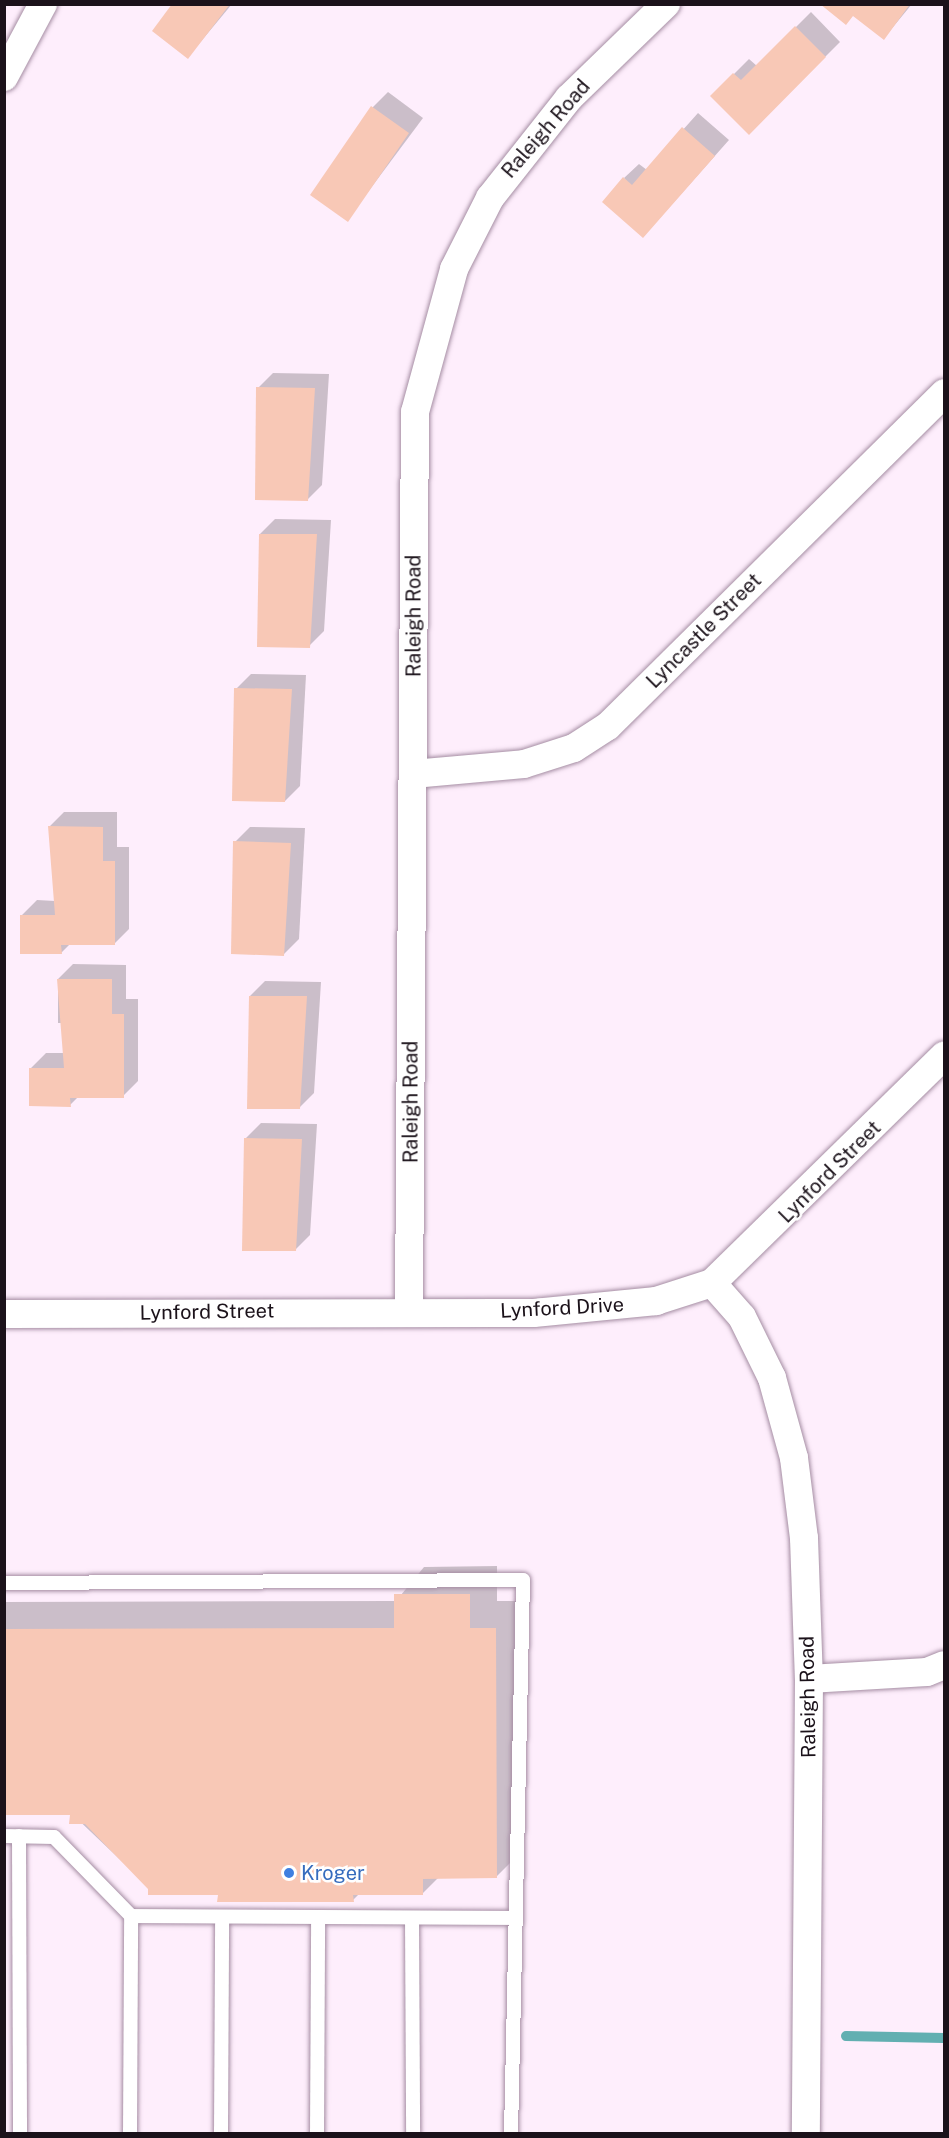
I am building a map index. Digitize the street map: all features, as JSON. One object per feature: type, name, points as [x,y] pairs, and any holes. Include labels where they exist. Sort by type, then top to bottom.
[{"type":"street","points":[[4,77],[43,4]]},
{"type":"street","name":"Raleigh Road","points":[[409,1311],[415,412],[454,269],[490,198],[522,151],[666,4]]},
{"type":"street","name":"Lyncastle Street","points":[[413,774],[524,764],[574,748],[609,726],[945,393]]},
{"type":"street","name":"Lynford Street","points":[[712,1283],[945,1056]]},
{"type":"street","name":"Raleigh Road","points":[[712,1283],[742,1317],[772,1378],[794,1458],[809,1679],[806,2133]]},
{"type":"street","name":"Lynford Drive","points":[[409,1311],[594,1311],[656,1301],[712,1283]]},
{"type":"street","name":"Lynford Street","points":[[4,1314],[409,1311]]},
{"type":"street","points":[[809,1679],[945,1665]]},
{"type":"lane","points":[[4,1583],[523,1580],[511,2133]]},
{"type":"lane","points":[[4,1836],[54,1837],[130,1916],[130,2133]]},
{"type":"lane","points":[[19,1836],[20,2133]]},
{"type":"lane","points":[[130,1916],[516,1918]]},
{"type":"lane","points":[[222,1917],[222,2133]]},
{"type":"lane","points":[[317,2133],[318,1917]]},
{"type":"lane","points":[[412,1918],[413,2133]]},
{"type":"building","points":[[172,4],[230,4],[188,59],[152,31]]},
{"type":"building","points":[[820,4],[910,4],[884,40],[853,16],[846,25]]},
{"type":"building","points":[[795,26],[826,57],[749,135],[710,96],[733,73],[741,80]]},
{"type":"building","points":[[371,106],[409,133],[348,222],[310,195]]},
{"type":"building","points":[[682,127],[715,156],[643,238],[602,202],[623,177],[632,185]]},
{"type":"building","points":[[256,387],[315,388],[308,501],[255,500]]},
{"type":"building","points":[[259,534],[317,534],[310,648],[257,647]]},
{"type":"building","points":[[234,688],[292,689],[285,802],[232,801]]},
{"type":"building","points":[[48,826],[103,827],[103,861],[115,861],[115,945],[61,945],[62,954],[20,954],[20,915],[55,915]]},
{"type":"building","points":[[233,841],[291,843],[284,956],[231,954]]},
{"type":"building","points":[[57,979],[112,979],[112,1014],[124,1014],[124,1098],[70,1098],[71,1107],[29,1106],[29,1068],[64,1068]]},
{"type":"building","points":[[249,996],[307,996],[300,1109],[247,1109]]},
{"type":"building","points":[[244,1138],[302,1139],[296,1251],[242,1251]]},
{"type":"building","points":[[394,1594],[470,1594],[470,1628],[496,1628],[497,1878],[423,1879],[423,1895],[353,1895],[354,1902],[217,1902],[218,1895],[148,1895],[148,1889],[85,1824],[69,1824],[70,1815],[4,1815],[4,1629],[394,1628]]},
{"type":"waterway","points":[[846,2036],[944,2038]]},
{"type":"place","name":"Kroger","points":[[289,1873]]}]
